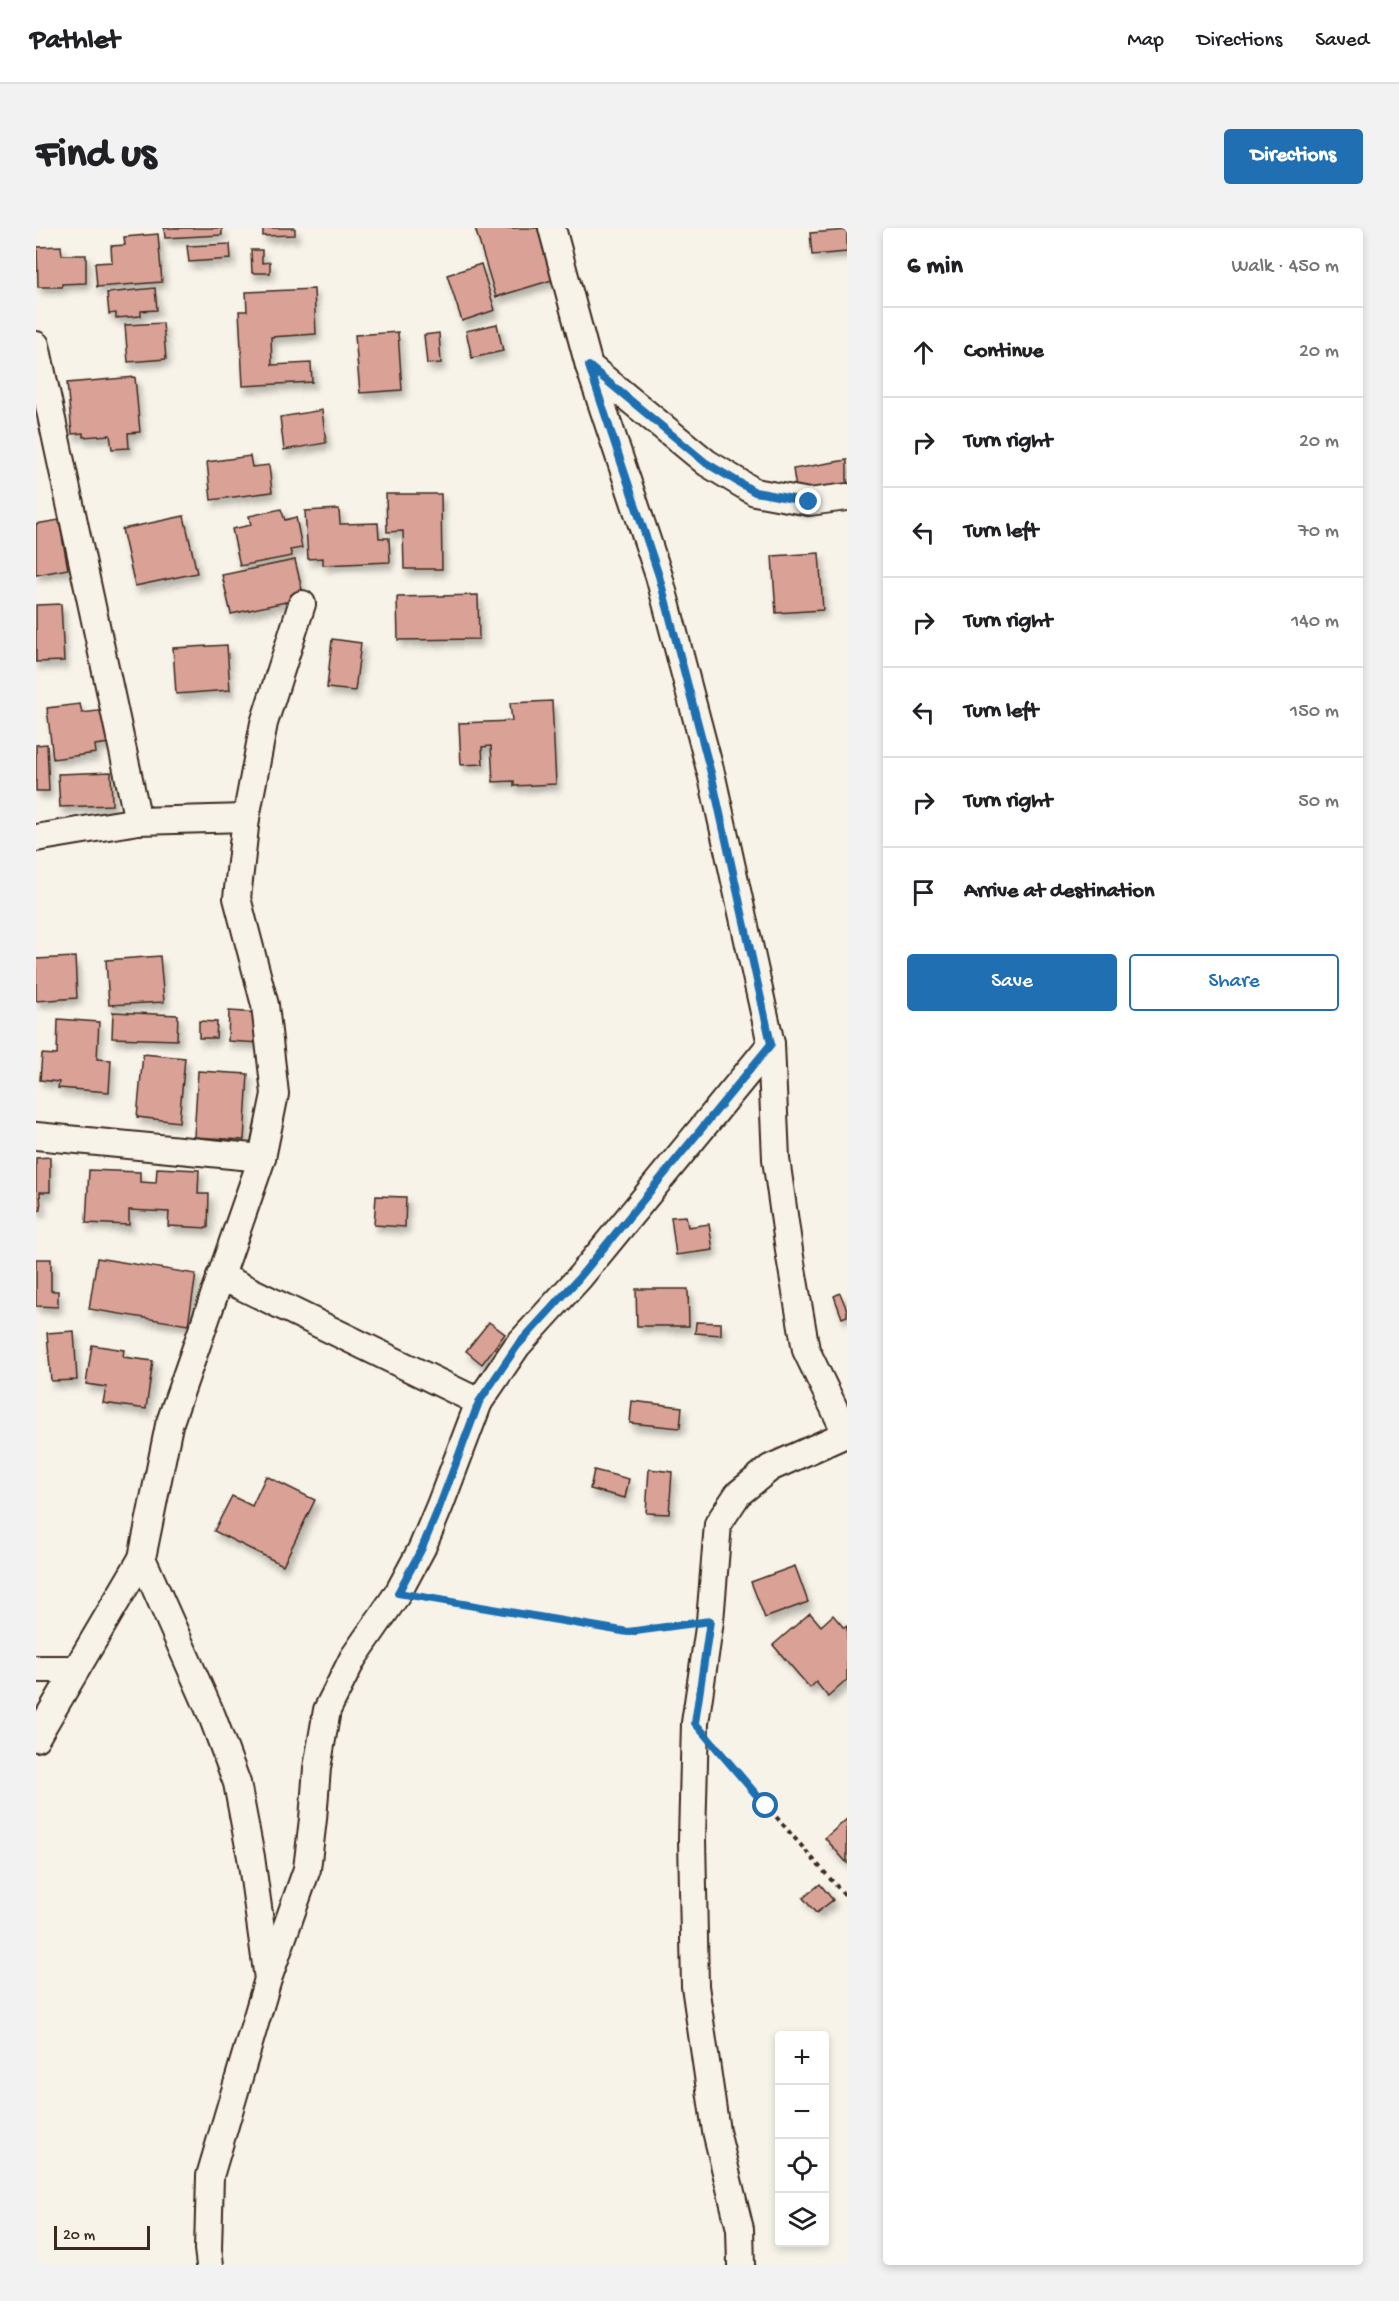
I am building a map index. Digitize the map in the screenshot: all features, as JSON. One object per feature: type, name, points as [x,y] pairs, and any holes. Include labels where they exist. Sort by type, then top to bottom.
[{"type":"street","points":[[552,228],[589,366],[659,576],[712,777],[771,1044],[776,1159],[806,1350],[847,1435],[770,1468],[738,1494],[718,1524],[710,1621],[695,1723],[692,1839],[695,1986],[716,2131],[740,2229],[741,2265]]},
{"type":"street","points":[[36,345],[138,821]]},
{"type":"street","points":[[589,366],[706,463],[755,492],[809,502],[847,497]]},
{"type":"street","points":[[36,1738],[142,1558],[169,1425],[262,1158],[276,1094],[265,1005],[237,898],[246,818],[264,723],[302,604]]},
{"type":"street","points":[[36,838],[138,821],[246,818]]},
{"type":"street","points":[[210,2265],[208,2249],[210,2176],[268,1979],[307,1869],[314,1819],[317,1768],[327,1710],[353,1658],[398,1593],[422,1548],[479,1402],[517,1346],[579,1278],[771,1044]]},
{"type":"street","points":[[36,1136],[262,1158]]},
{"type":"street","points":[[220,1276],[479,1402]]},
{"type":"street","points":[[142,1558],[212,1716],[237,1783],[268,1979]]},
{"type":"street","points":[[36,1669],[75,1669]]},
{"type":"path","points":[[398,1593],[628,1632],[710,1621]]},
{"type":"path","points":[[695,1723],[847,1898]]},
{"type":"building","points":[[164,228],[222,228],[222,235],[165,238]]},
{"type":"building","points":[[263,228],[295,228],[295,235],[263,236]]},
{"type":"building","points":[[475,228],[547,228],[562,277],[496,297]]},
{"type":"building","points":[[847,230],[847,252],[812,255],[810,233]]},
{"type":"building","points":[[158,234],[162,282],[97,287],[95,263],[112,262],[111,246],[125,245],[124,237]]},
{"type":"building","points":[[230,244],[231,259],[189,262],[187,246]]},
{"type":"building","points":[[61,246],[62,255],[86,255],[86,283],[62,284],[62,287],[38,287],[37,247]]},
{"type":"building","points":[[251,250],[262,250],[262,263],[270,262],[270,273],[252,273]]},
{"type":"building","points":[[481,264],[495,310],[462,321],[447,275]]},
{"type":"building","points":[[155,288],[157,310],[141,311],[141,316],[116,318],[116,313],[109,314],[107,293]]},
{"type":"building","points":[[314,289],[316,334],[271,337],[272,365],[311,363],[312,382],[243,386],[239,311],[247,311],[246,292]]},
{"type":"building","points":[[163,323],[166,359],[128,362],[125,325]]},
{"type":"building","points":[[497,324],[503,351],[472,358],[466,331]]},
{"type":"building","points":[[398,332],[402,390],[360,393],[355,335]]},
{"type":"building","points":[[439,333],[441,363],[427,364],[424,335]]},
{"type":"building","points":[[135,377],[140,432],[128,433],[129,448],[112,449],[110,435],[83,437],[83,433],[72,434],[67,383]]},
{"type":"building","points":[[322,410],[326,443],[284,450],[280,417]]},
{"type":"building","points":[[250,456],[252,467],[269,465],[272,492],[211,500],[207,462]]},
{"type":"building","points":[[847,460],[847,486],[797,495],[793,469]]},
{"type":"building","points":[[386,494],[441,494],[442,569],[404,569],[403,531],[387,532]]},
{"type":"building","points":[[281,509],[285,520],[296,517],[302,548],[290,550],[292,556],[240,566],[232,529],[251,525],[249,516]]},
{"type":"building","points":[[339,509],[340,524],[378,523],[379,538],[389,538],[390,562],[323,565],[323,558],[308,559],[305,511]]},
{"type":"building","points":[[184,516],[197,573],[135,586],[122,529]]},
{"type":"building","points":[[59,520],[68,569],[36,575],[36,524]]},
{"type":"building","points":[[819,553],[823,610],[776,613],[772,556]]},
{"type":"building","points":[[295,560],[304,598],[231,614],[222,575]]},
{"type":"building","points":[[478,595],[479,639],[398,640],[397,597]]},
{"type":"building","points":[[61,604],[64,661],[36,662],[36,605]]},
{"type":"building","points":[[332,639],[361,643],[355,691],[327,688]]},
{"type":"building","points":[[227,645],[230,690],[176,694],[173,648]]},
{"type":"building","points":[[552,701],[556,784],[514,786],[514,781],[493,782],[491,746],[482,747],[483,764],[461,765],[459,723],[512,721],[510,703]]},
{"type":"building","points":[[80,704],[82,713],[105,710],[109,743],[95,745],[96,753],[53,759],[47,708]]},
{"type":"building","points":[[47,744],[49,791],[36,791],[36,745]]},
{"type":"building","points":[[111,772],[112,805],[60,807],[58,774]]},
{"type":"building","points":[[160,956],[164,1002],[109,1005],[106,960]]},
{"type":"building","points":[[75,957],[77,998],[36,1001],[36,959]]},
{"type":"building","points":[[229,1011],[262,1013],[260,1043],[228,1041]]},
{"type":"building","points":[[113,1012],[178,1015],[177,1040],[112,1038]]},
{"type":"building","points":[[58,1019],[99,1022],[97,1059],[111,1060],[109,1092],[58,1088],[59,1082],[40,1080],[42,1054],[57,1055]]},
{"type":"building","points":[[199,1021],[217,1022],[216,1038],[199,1038]]},
{"type":"building","points":[[143,1054],[185,1058],[179,1122],[137,1117]]},
{"type":"building","points":[[198,1071],[248,1074],[244,1140],[194,1137]]},
{"type":"building","points":[[50,1157],[50,1192],[40,1192],[41,1210],[36,1211],[36,1158]]},
{"type":"building","points":[[157,1168],[199,1170],[198,1194],[209,1194],[208,1228],[168,1226],[169,1212],[129,1210],[129,1225],[86,1223],[89,1170],[140,1172],[140,1182],[156,1183]]},
{"type":"building","points":[[376,1196],[406,1197],[405,1227],[374,1225]]},
{"type":"building","points":[[686,1216],[688,1227],[709,1224],[713,1250],[676,1255],[671,1217]]},
{"type":"building","points":[[97,1258],[196,1274],[188,1325],[89,1309]]},
{"type":"building","points":[[36,1259],[51,1259],[51,1291],[58,1291],[58,1307],[36,1306]]},
{"type":"building","points":[[636,1289],[688,1289],[689,1326],[637,1326]]},
{"type":"building","points":[[840,1293],[847,1310],[847,1316],[842,1318],[834,1296]]},
{"type":"building","points":[[489,1322],[505,1334],[482,1364],[466,1351]]},
{"type":"building","points":[[696,1322],[721,1323],[721,1335],[695,1333]]},
{"type":"building","points":[[74,1331],[77,1380],[51,1381],[47,1333]]},
{"type":"building","points":[[92,1345],[124,1350],[123,1357],[153,1361],[146,1409],[103,1403],[106,1387],[86,1384]]},
{"type":"building","points":[[632,1401],[682,1407],[680,1428],[630,1423]]},
{"type":"building","points":[[649,1469],[672,1472],[669,1514],[646,1513]]},
{"type":"building","points":[[594,1470],[629,1479],[625,1498],[590,1489]]},
{"type":"building","points":[[266,1476],[315,1500],[283,1565],[214,1531],[232,1496],[252,1506]]},
{"type":"building","points":[[795,1566],[808,1602],[765,1618],[751,1582]]},
{"type":"building","points":[[810,1613],[821,1626],[833,1615],[844,1628],[847,1626],[847,1680],[828,1697],[816,1682],[810,1688],[773,1645]]},
{"type":"building","points":[[847,1819],[847,1863],[825,1838]]},
{"type":"building","points":[[820,1884],[833,1900],[816,1913],[803,1898]]},
{"type":"route","points":[[766,1806],[695,1723],[710,1621],[628,1632],[398,1593],[422,1548],[479,1402],[517,1346],[579,1278],[771,1044],[712,777],[659,576],[589,366],[706,463],[755,492],[809,502]]}]
